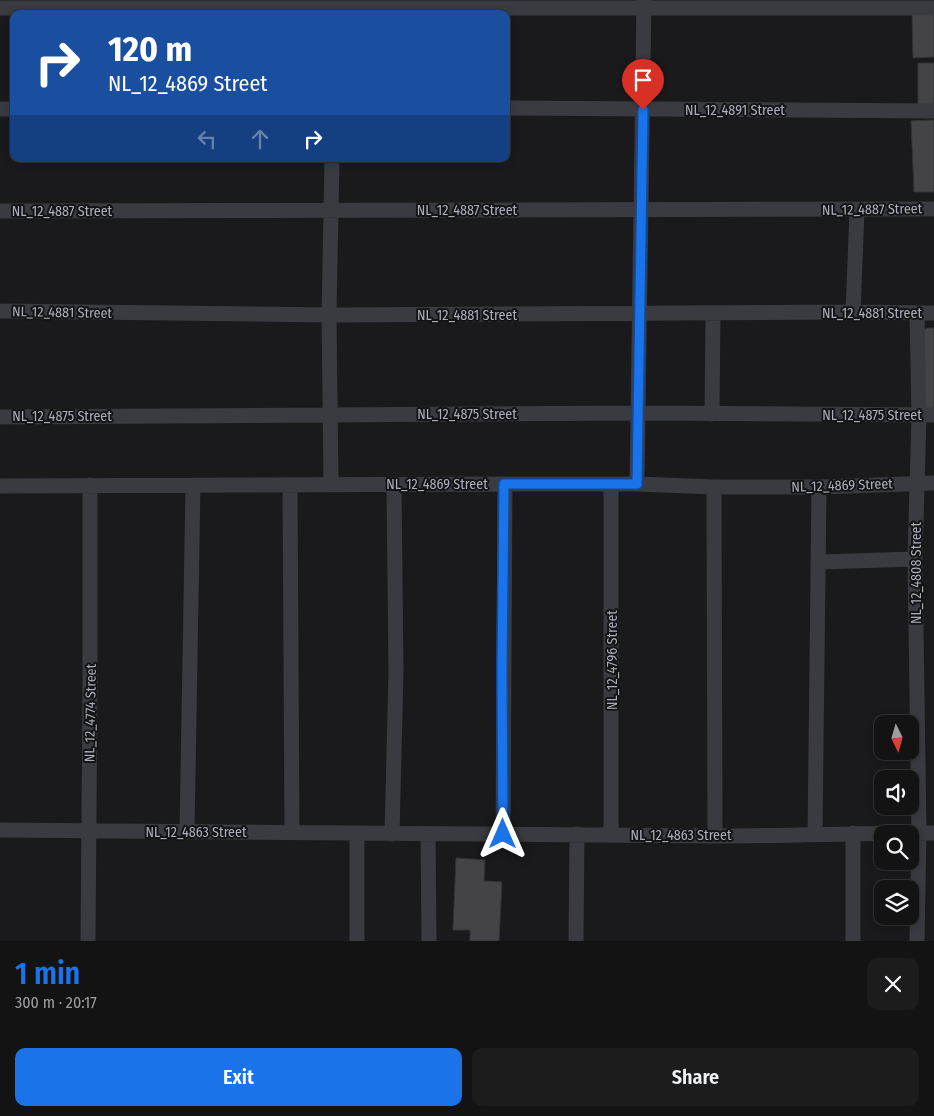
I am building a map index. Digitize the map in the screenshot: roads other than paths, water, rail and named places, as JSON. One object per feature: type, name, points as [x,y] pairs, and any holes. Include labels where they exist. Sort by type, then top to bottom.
[{"type":"street","points":[[637,484],[644,4]]},
{"type":"street","points":[[0,8],[644,4],[934,8]]},
{"type":"street","name":"NL_12_4891 Street","points":[[510,108],[934,111]]},
{"type":"street","points":[[331,484],[329,315],[332,162]]},
{"type":"street","name":"NL_12_4887 Street","points":[[0,211],[934,209]]},
{"type":"street","points":[[853,312],[856,210]]},
{"type":"street","name":"NL_12_4881 Street","points":[[0,311],[329,315],[934,313]]},
{"type":"street","name":"NL_12_4808 Street","points":[[917,313],[927,416],[917,483],[915,559],[919,825]]},
{"type":"street","points":[[712,414],[713,314]]},
{"type":"street","name":"NL_12_4875 Street","points":[[0,417],[638,413],[927,416]]},
{"type":"street","name":"NL_12_4869 Street","points":[[0,486],[637,484],[714,487],[819,487],[934,483]]},
{"type":"street","points":[[503,834],[504,484]]},
{"type":"street","name":"NL_12_4774 Street","points":[[88,941],[90,485]]},
{"type":"street","points":[[187,832],[193,485]]},
{"type":"street","points":[[290,485],[292,832]]},
{"type":"street","points":[[392,834],[396,672],[394,485]]},
{"type":"street","name":"NL_12_4796 Street","points":[[611,485],[612,834]]},
{"type":"street","points":[[714,487],[715,836]]},
{"type":"street","points":[[815,834],[819,487]]},
{"type":"street","points":[[819,562],[915,559]]},
{"type":"street","name":"NL_12_4863 Street","points":[[0,830],[715,836],[874,833]]},
{"type":"street","points":[[357,833],[357,941]]},
{"type":"street","points":[[853,833],[853,941]]},
{"type":"street","name":"NL_12_4863 Street","points":[[919,833],[934,833]]},
{"type":"street","points":[[576,941],[578,834]]},
{"type":"street","points":[[428,835],[429,941]]},
{"type":"street","name":"NL_12_4808 Street","points":[[917,941],[918,870]]}]
